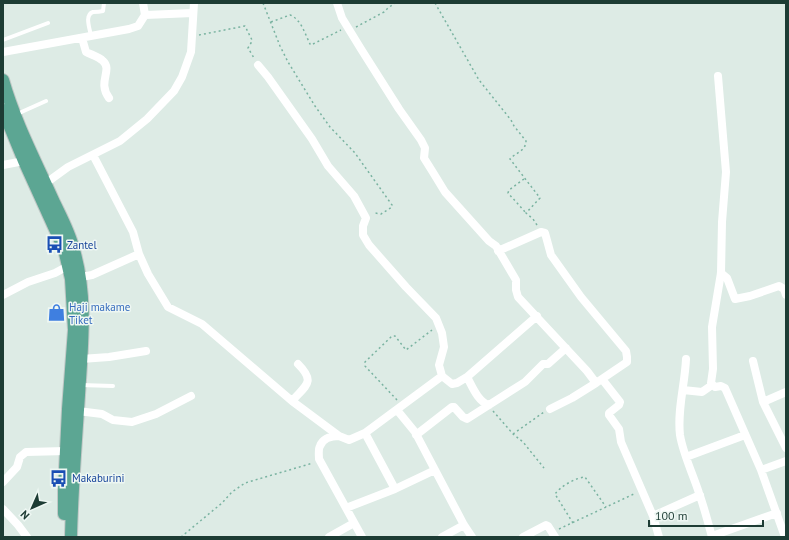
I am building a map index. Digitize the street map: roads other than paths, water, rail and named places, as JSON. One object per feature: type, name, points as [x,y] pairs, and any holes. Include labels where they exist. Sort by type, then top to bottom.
[{"type":"main road","points":[[3,80],[25,140],[46,183],[73,247],[75,278],[75,384],[78,411],[72,493],[71,537]]},
{"type":"main road","points":[[3,110],[24,161],[64,249],[68,266],[75,278],[82,301],[81,359],[75,384],[66,451],[64,537]]},
{"type":"street","points":[[3,52],[129,29],[138,26],[145,15],[143,3]]},
{"type":"street","points":[[46,183],[68,167],[120,141],[147,119],[174,91],[182,77],[191,52],[194,3]]},
{"type":"street","points":[[337,3],[342,18],[399,109],[426,148],[424,158],[442,186],[498,251],[516,280],[518,297],[587,371],[620,402],[609,413],[609,415],[619,429],[622,442],[653,516],[659,537]]},
{"type":"street","points":[[145,15],[193,13]]},
{"type":"street","points":[[82,38],[86,52],[104,62],[107,67],[104,92],[109,98]]},
{"type":"street","points":[[258,65],[312,139],[328,166],[354,196],[366,218],[363,226],[363,235],[369,245],[436,318],[442,333],[444,348],[439,365],[442,376],[452,384],[457,383],[537,316]]},
{"type":"street","points":[[712,385],[712,327],[721,273],[722,222],[726,172],[718,76]]},
{"type":"street","points":[[93,155],[133,232],[139,254],[148,274],[168,307],[202,324],[292,401],[339,436],[349,440],[365,434],[442,376]]},
{"type":"street","points":[[3,165],[24,161]]},
{"type":"street","points":[[498,251],[541,232],[545,233],[551,255],[581,297],[626,351],[627,362],[572,398],[550,408]]},
{"type":"street","points":[[75,278],[92,276],[139,254]]},
{"type":"street","points":[[3,295],[28,282],[55,273],[68,266]]},
{"type":"street","points":[[721,273],[728,278],[735,299],[750,296],[779,286],[784,289],[786,295]]},
{"type":"street","points":[[416,435],[452,407],[454,407],[467,419],[525,382],[544,364],[548,364],[566,348]]},
{"type":"street","points":[[81,359],[109,357],[146,351]]},
{"type":"street","points":[[686,359],[680,418],[680,436],[712,536],[776,513]]},
{"type":"street","points":[[753,361],[763,402],[786,448]]},
{"type":"street","points":[[292,401],[308,383],[306,372],[298,364]]},
{"type":"street","points":[[467,376],[481,400],[484,404],[488,405]]},
{"type":"street","points":[[683,390],[702,392],[712,385]]},
{"type":"street","points":[[712,385],[715,387],[721,386],[725,388],[761,470],[785,537]]},
{"type":"street","points":[[763,402],[786,392]]},
{"type":"street","points":[[78,411],[102,414],[113,420],[132,422],[155,415],[192,396]]},
{"type":"street","points":[[400,408],[472,537]]},
{"type":"street","points":[[365,434],[395,489]]},
{"type":"street","points":[[686,457],[746,435]]},
{"type":"street","points":[[339,436],[331,436],[324,440],[320,446],[319,459],[362,537]]},
{"type":"street","points":[[3,482],[17,467],[20,457],[26,452],[66,451]]},
{"type":"street","points":[[761,470],[786,461]]},
{"type":"street","points":[[346,508],[395,489],[435,470]]},
{"type":"street","points":[[653,516],[700,495]]},
{"type":"street","points":[[3,509],[27,537]]},
{"type":"street","points":[[329,537],[354,523]]},
{"type":"street","points":[[442,537],[464,525]]},
{"type":"street","points":[[523,537],[546,525],[553,534]]},
{"type":"lane","points":[[91,36],[88,19],[89,15],[91,13],[103,11],[104,3]]},
{"type":"lane","points":[[3,40],[48,23]]},
{"type":"lane","points":[[15,115],[46,101]]},
{"type":"lane","points":[[75,384],[113,386]]},
{"type":"place","name":"Zantel","points":[[54,245]]},
{"type":"place","name":"Haji makame Tiket","points":[[56,313]]},
{"type":"place","name":"Makaburini","points":[[59,478]]}]
